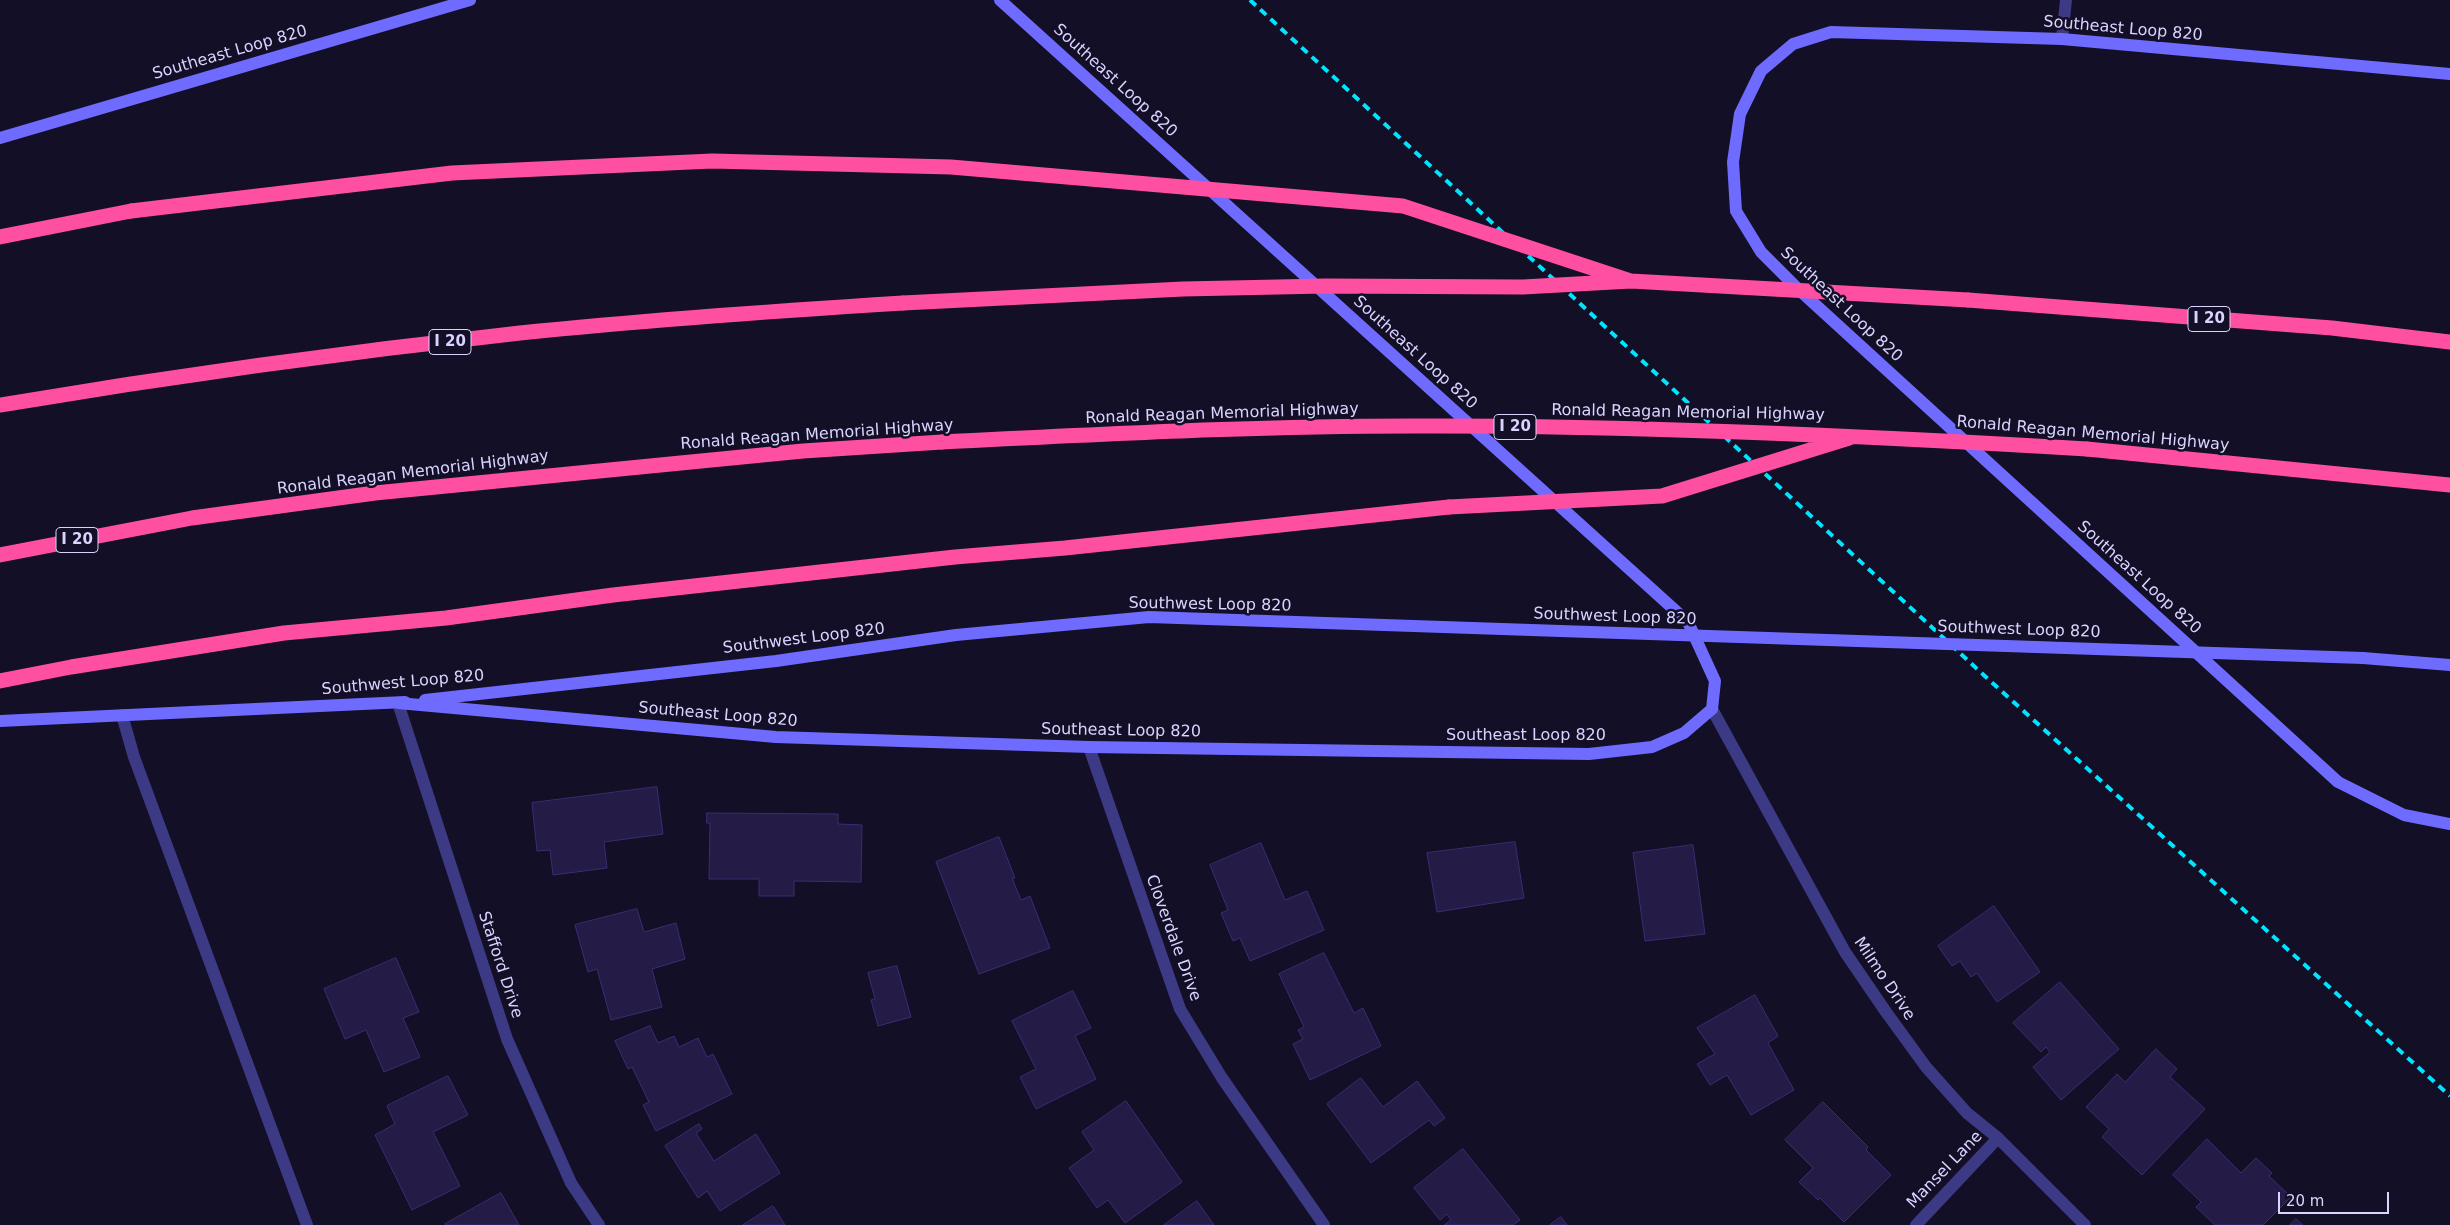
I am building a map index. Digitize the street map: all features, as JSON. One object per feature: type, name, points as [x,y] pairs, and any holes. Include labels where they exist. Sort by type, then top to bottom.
[{"type":"highway","points":[[0,237],[131,211],[452,173],[712,161],[951,167],[1403,206],[1631,281]]},
{"type":"highway","name":"I 20","points":[[0,405],[242,367],[521,333],[724,315],[902,303],[1182,289],[1325,286],[1523,287],[1631,281],[1968,300],[2332,328],[2450,342]]},
{"type":"highway","name":"Ronald Reagan Memorial Highway","points":[[0,554],[192,518],[374,493],[803,451],[1124,433],[1435,426],[1688,429],[1860,435],[2087,449],[2450,484]]},
{"type":"highway","points":[[0,682],[72,668],[284,633],[446,618],[613,595],[955,557],[1074,547],[1450,507],[1662,496],[1860,435]]},
{"type":"main road","name":"Southeast Loop 820","points":[[0,138],[470,0]]},
{"type":"main road","name":"Southeast Loop 820","points":[[398,703],[776,737],[1089,747],[1590,754],[1652,747],[1684,733],[1712,709],[1715,681],[1688,622],[1000,0]]},
{"type":"main road","name":"Southeast Loop 820","points":[[2450,74],[2062,39],[1831,32],[1793,44],[1761,71],[1740,114],[1733,162],[1736,211],[1761,252],[1796,287],[2338,782],[2404,815],[2450,824]]},
{"type":"main road","name":"Southwest Loop 820","points":[[0,721],[398,703],[776,661],[956,635],[1149,617],[2363,658],[2450,665]]},
{"type":"street","points":[[2062,39],[2066,0]]},
{"type":"street","name":"Stafford Drive","points":[[398,703],[507,1039],[571,1183],[599,1225]]},
{"type":"street","name":"Milmo Drive","points":[[1712,709],[1850,960],[1926,1067],[1967,1113],[1998,1138],[2085,1225]]},
{"type":"street","points":[[122,715],[137,766],[307,1225]]},
{"type":"street","name":"Cloverdale Drive","points":[[1089,747],[1180,1009],[1222,1078],[1324,1225]]},
{"type":"street","name":"Mansel Lane","points":[[1916,1225],[1998,1138]]},
{"type":"building","points":[[657,787],[663,834],[604,842],[607,868],[553,875],[550,850],[537,851],[532,803]]},
{"type":"building","points":[[707,813],[838,814],[838,824],[862,825],[861,882],[794,881],[794,896],[759,896],[759,879],[709,879],[710,823],[707,823]]},
{"type":"building","points":[[999,837],[1015,878],[1012,878],[1021,900],[1030,896],[1050,948],[979,974],[936,862]]},
{"type":"building","points":[[1515,842],[1524,898],[1437,912],[1427,853]]},
{"type":"building","points":[[1261,843],[1285,900],[1307,891],[1324,930],[1250,961],[1240,938],[1233,941],[1221,913],[1228,910],[1210,865]]},
{"type":"building","points":[[1693,845],[1705,934],[1645,941],[1633,853]]},
{"type":"building","points":[[1994,906],[2040,972],[1997,1002],[1977,973],[1971,977],[1960,961],[1952,966],[1938,946]]},
{"type":"building","points":[[637,909],[644,932],[676,923],[685,959],[652,969],[662,1007],[611,1020],[597,969],[588,972],[575,925]]},
{"type":"building","points":[[1324,953],[1354,1013],[1363,1008],[1381,1046],[1310,1080],[1293,1044],[1303,1039],[1298,1030],[1304,1027],[1279,974]]},
{"type":"building","points":[[396,958],[419,1012],[403,1018],[420,1057],[384,1072],[366,1030],[345,1039],[324,989]]},
{"type":"building","points":[[897,966],[911,1017],[878,1026],[871,1000],[875,999],[868,973]]},
{"type":"building","points":[[2060,982],[2119,1049],[2061,1100],[2033,1067],[2050,1052],[2046,1047],[2041,1052],[2013,1023]]},
{"type":"building","points":[[1073,991],[1091,1028],[1075,1036],[1096,1079],[1036,1109],[1020,1077],[1036,1069],[1012,1021]]},
{"type":"building","points":[[1755,995],[1778,1036],[1768,1043],[1794,1090],[1751,1115],[1727,1075],[1710,1085],[1697,1064],[1715,1054],[1697,1028]]},
{"type":"building","points":[[650,1026],[658,1043],[674,1036],[679,1047],[698,1038],[707,1057],[713,1054],[732,1094],[656,1131],[643,1105],[649,1102],[632,1067],[628,1069],[615,1041]]},
{"type":"building","points":[[2156,1049],[2177,1069],[2170,1077],[2205,1109],[2142,1175],[2102,1137],[2109,1129],[2086,1107],[2117,1074],[2125,1082]]},
{"type":"building","points":[[448,1076],[468,1115],[433,1132],[460,1186],[412,1210],[375,1135],[395,1124],[387,1106]]},
{"type":"building","points":[[1361,1078],[1383,1107],[1417,1081],[1445,1118],[1434,1126],[1429,1120],[1371,1163],[1327,1104]]},
{"type":"building","points":[[1126,1101],[1182,1182],[1125,1223],[1108,1200],[1097,1208],[1069,1168],[1094,1150],[1082,1132]]},
{"type":"building","points":[[1823,1102],[1868,1147],[1866,1150],[1891,1175],[1844,1222],[1820,1198],[1818,1200],[1799,1182],[1813,1168],[1785,1140]]},
{"type":"building","points":[[699,1124],[702,1129],[696,1133],[714,1161],[756,1134],[780,1173],[720,1211],[707,1191],[698,1198],[665,1146]]},
{"type":"building","points":[[2207,1139],[2241,1173],[2256,1158],[2272,1173],[2269,1176],[2291,1197],[2263,1225],[2215,1225],[2196,1207],[2201,1202],[2173,1175]]},
{"type":"building","points":[[1463,1149],[1520,1220],[1513,1225],[1444,1225],[1451,1220],[1447,1214],[1440,1220],[1414,1188]]},
{"type":"building","points":[[501,1193],[519,1225],[445,1224]]},
{"type":"building","points":[[1197,1201],[1214,1225],[1164,1225]]},
{"type":"building","points":[[773,1206],[785,1225],[743,1225]]},
{"type":"building","points":[[1561,1217],[1567,1225],[1550,1225]]},
{"type":"building","points":[[2296,1219],[2303,1225],[2290,1225]]},
{"type":"railway","points":[[1250,0],[1987,678],[2450,1096]]}]
